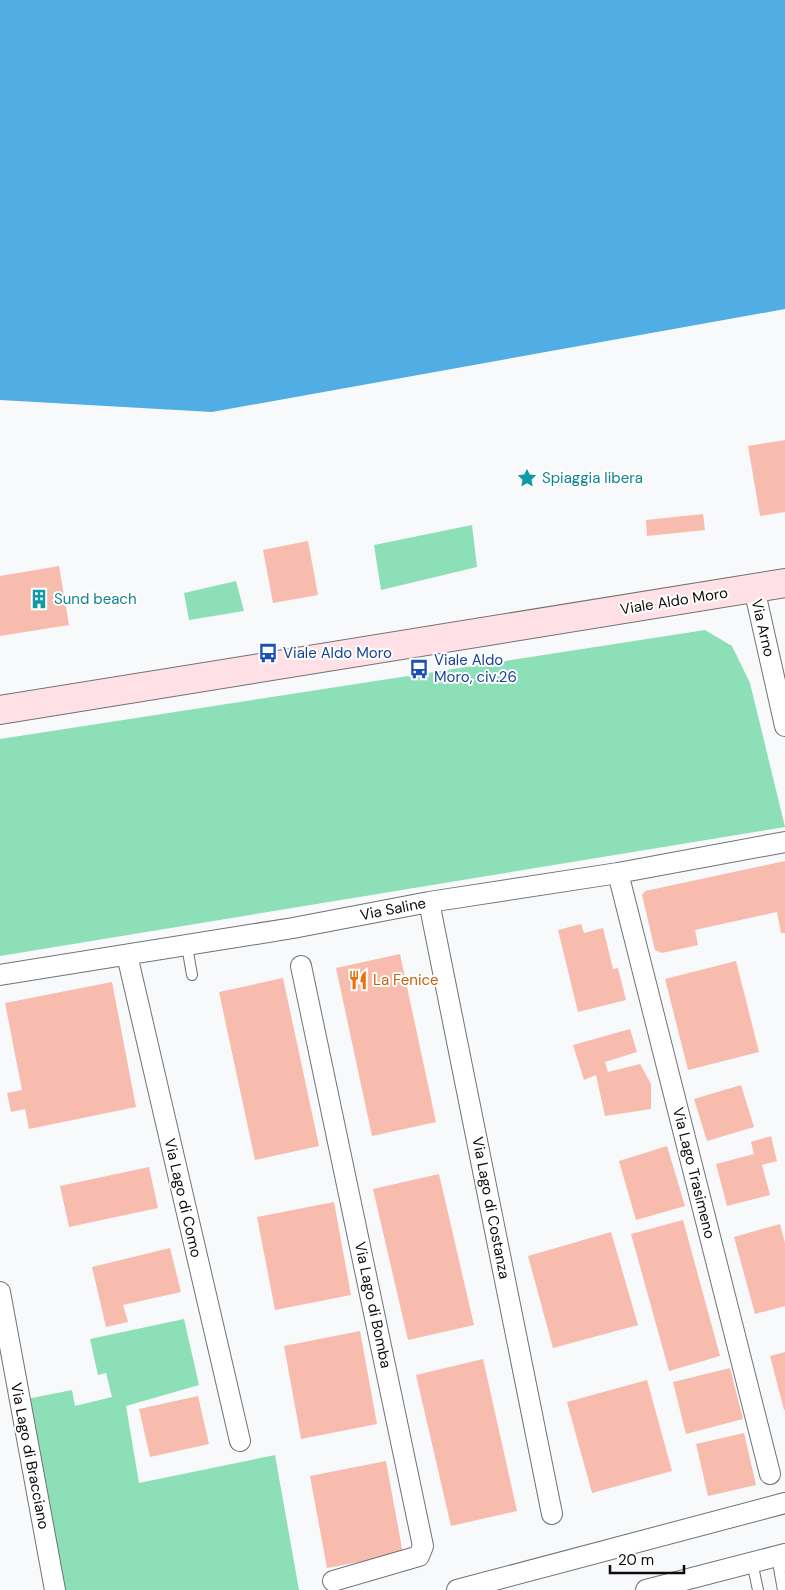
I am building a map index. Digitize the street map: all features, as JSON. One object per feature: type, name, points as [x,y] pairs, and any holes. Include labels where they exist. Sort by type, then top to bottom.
[{"type":"street","name":"Viale Aldo Moro","points":[[0,710],[785,583]]},
{"type":"street","name":"Via Arno","points":[[754,588],[785,726]]},
{"type":"street","name":"Via Saline","points":[[0,975],[293,928],[429,902],[618,873],[785,842]]},
{"type":"street","name":"Via Lago Trasimeno","points":[[618,873],[770,1474]]},
{"type":"street","name":"Via Lago di Costanza","points":[[429,902],[552,1514]]},
{"type":"street","name":"Via Lago di Como","points":[[127,955],[240,1442]]},
{"type":"street","name":"Via Lago di Bomba","points":[[301,966],[342,1153],[423,1546],[419,1556],[332,1581]]},
{"type":"street","name":"Via Lago di Bracciano","points":[[0,1292],[55,1590]]},
{"type":"street","points":[[457,1590],[785,1503]]},
{"type":"street","points":[[646,1590],[785,1554]]},
{"type":"lane","points":[[187,946],[192,975]]},
{"type":"lane","points":[[752,1562],[758,1590]]},
{"type":"lane","points":[[783,1590],[778,1568],[785,1567]]},
{"type":"green space","points":[[472,525],[477,567],[381,590],[374,545]]},
{"type":"green space","points":[[236,581],[244,611],[189,620],[184,593]]},
{"type":"green space","points":[[705,630],[732,646],[750,683],[785,827],[0,956],[0,739]]},
{"type":"green space","points":[[184,1319],[199,1385],[126,1406],[139,1483],[275,1455],[299,1590],[65,1590],[27,1399],[72,1390],[75,1406],[112,1397],[106,1373],[98,1375],[90,1339]]},
{"type":"water","points":[[0,0],[785,0],[785,309],[212,412],[0,400]]},
{"type":"building","points":[[785,440],[785,512],[760,516],[748,446]]},
{"type":"building","points":[[703,514],[705,530],[647,536],[646,520]]},
{"type":"building","points":[[308,541],[318,595],[273,603],[263,550]]},
{"type":"building","name":"Sund beach","points":[[59,566],[69,625],[0,636],[0,576]]},
{"type":"building","points":[[785,861],[785,933],[781,933],[777,912],[695,930],[698,945],[662,953],[655,950],[642,895],[645,891]]},
{"type":"building","points":[[581,924],[584,933],[603,928],[613,969],[618,968],[626,1000],[578,1012],[558,930]]},
{"type":"building","points":[[400,954],[436,1122],[372,1136],[336,968]]},
{"type":"building","points":[[736,961],[759,1052],[688,1070],[665,979]]},
{"type":"building","points":[[283,978],[319,1146],[255,1160],[219,992]]},
{"type":"building","points":[[112,982],[136,1107],[29,1129],[25,1109],[11,1112],[7,1093],[22,1090],[5,1003]]},
{"type":"building","points":[[630,1029],[637,1052],[605,1062],[608,1072],[640,1064],[651,1084],[651,1109],[605,1116],[596,1075],[584,1080],[573,1045]]},
{"type":"building","points":[[741,1085],[754,1127],[707,1141],[694,1099]]},
{"type":"building","points":[[771,1136],[777,1161],[762,1165],[770,1195],[727,1206],[716,1164],[754,1154],[751,1142]]},
{"type":"building","points":[[667,1146],[685,1206],[636,1220],[619,1161]]},
{"type":"building","points":[[149,1167],[158,1208],[69,1227],[60,1186]]},
{"type":"building","points":[[439,1174],[474,1325],[408,1340],[373,1189]]},
{"type":"building","points":[[334,1202],[351,1295],[275,1310],[257,1217]]},
{"type":"building","points":[[683,1220],[720,1356],[669,1371],[631,1234]]},
{"type":"building","points":[[780,1224],[785,1243],[785,1306],[755,1314],[734,1237]]},
{"type":"building","points":[[611,1232],[638,1325],[553,1348],[528,1256]]},
{"type":"building","points":[[170,1248],[181,1292],[123,1305],[128,1322],[106,1327],[92,1267]]},
{"type":"building","points":[[360,1331],[377,1424],[301,1439],[284,1346]]},
{"type":"building","points":[[785,1352],[785,1410],[784,1410],[770,1356]]},
{"type":"building","points":[[483,1359],[517,1511],[451,1526],[416,1375]]},
{"type":"building","points":[[730,1368],[743,1419],[686,1434],[673,1382]]},
{"type":"building","points":[[647,1380],[672,1471],[592,1493],[567,1402]]},
{"type":"building","points":[[198,1396],[209,1444],[150,1457],[139,1409]]},
{"type":"building","points":[[744,1433],[756,1485],[708,1496],[696,1444]]},
{"type":"building","points":[[386,1461],[403,1554],[327,1568],[310,1476]]},
{"type":"place","name":"Spiaggia libera","points":[[527,478]]},
{"type":"place","name":"Sund beach","points":[[39,599]]},
{"type":"place","name":"Viale Aldo Moro","points":[[268,653]]},
{"type":"place","name":"Viale Aldo Moro, civ.26","points":[[419,669]]},
{"type":"place","name":"La Fenice","points":[[358,980]]}]
